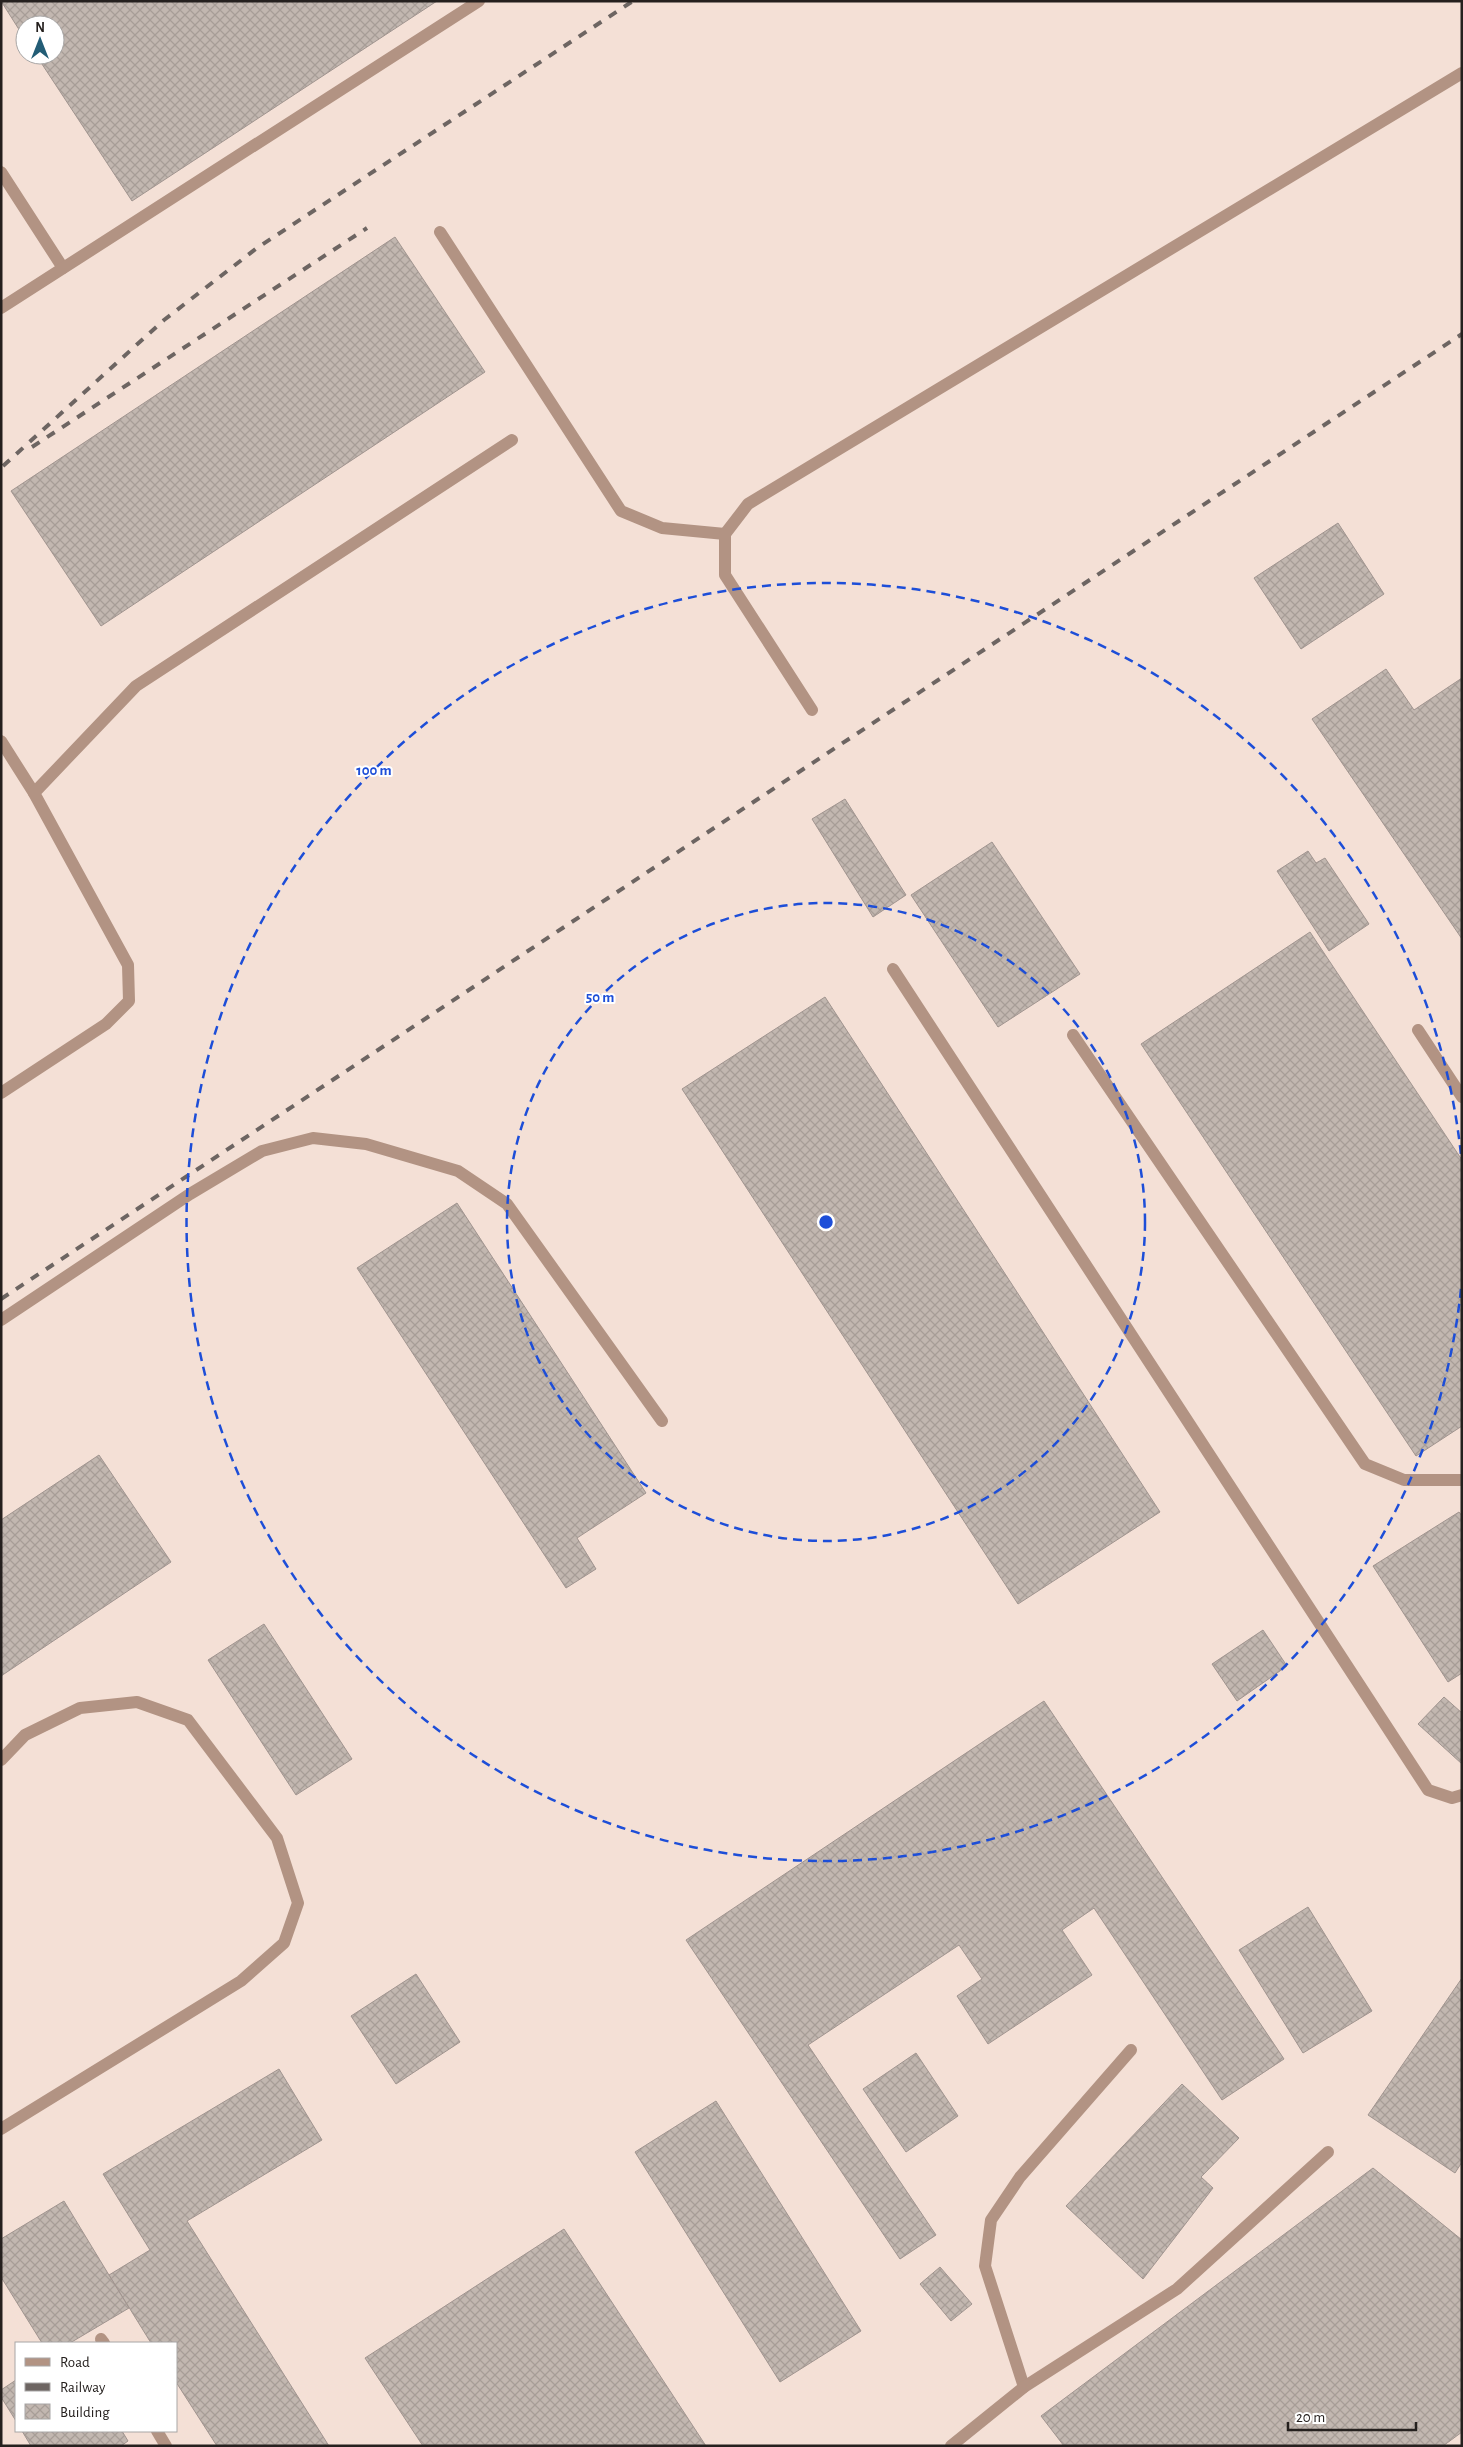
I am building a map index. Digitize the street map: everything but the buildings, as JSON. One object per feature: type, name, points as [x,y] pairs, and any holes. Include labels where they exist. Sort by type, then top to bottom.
[{"type":"lane","points":[[1,308],[479,1]]},
{"type":"lane","points":[[812,710],[726,575],[726,534],[748,504],[1462,73]]},
{"type":"lane","points":[[1,172],[63,268]]},
{"type":"lane","points":[[440,232],[621,511],[662,528],[726,534]]},
{"type":"lane","points":[[34,793],[136,686],[512,440]]},
{"type":"lane","points":[[1,741],[34,793],[128,966],[129,1001],[106,1024],[1,1093]]},
{"type":"lane","points":[[893,969],[1428,1790],[1452,1798],[1462,1795]]},
{"type":"lane","points":[[1418,1030],[1462,1098]]},
{"type":"lane","points":[[1073,1035],[1365,1464],[1404,1480],[1462,1480]]},
{"type":"lane","points":[[1,1320],[190,1194],[262,1151],[313,1138],[366,1144],[458,1170],[507,1204],[662,1421]]},
{"type":"lane","points":[[1,1760],[25,1735],[80,1708],[137,1702],[188,1720],[277,1838],[298,1903],[284,1943],[241,1982],[1,2129]]},
{"type":"lane","points":[[1024,2387],[985,2266],[991,2220],[1020,2177],[1131,2050]]},
{"type":"lane","points":[[951,2446],[1024,2387],[1177,2289],[1328,2152]]},
{"type":"lane","points":[[158,2432],[166,2446]]},
{"type":"shaded area","points":[[1,1],[1462,1],[1462,2446],[1,2446]]},
{"type":"railway","points":[[3,466],[164,320],[257,248],[633,1]]},
{"type":"railway","points":[[32,447],[367,228]]},
{"type":"railway","points":[[1,1299],[1462,334]]}]
